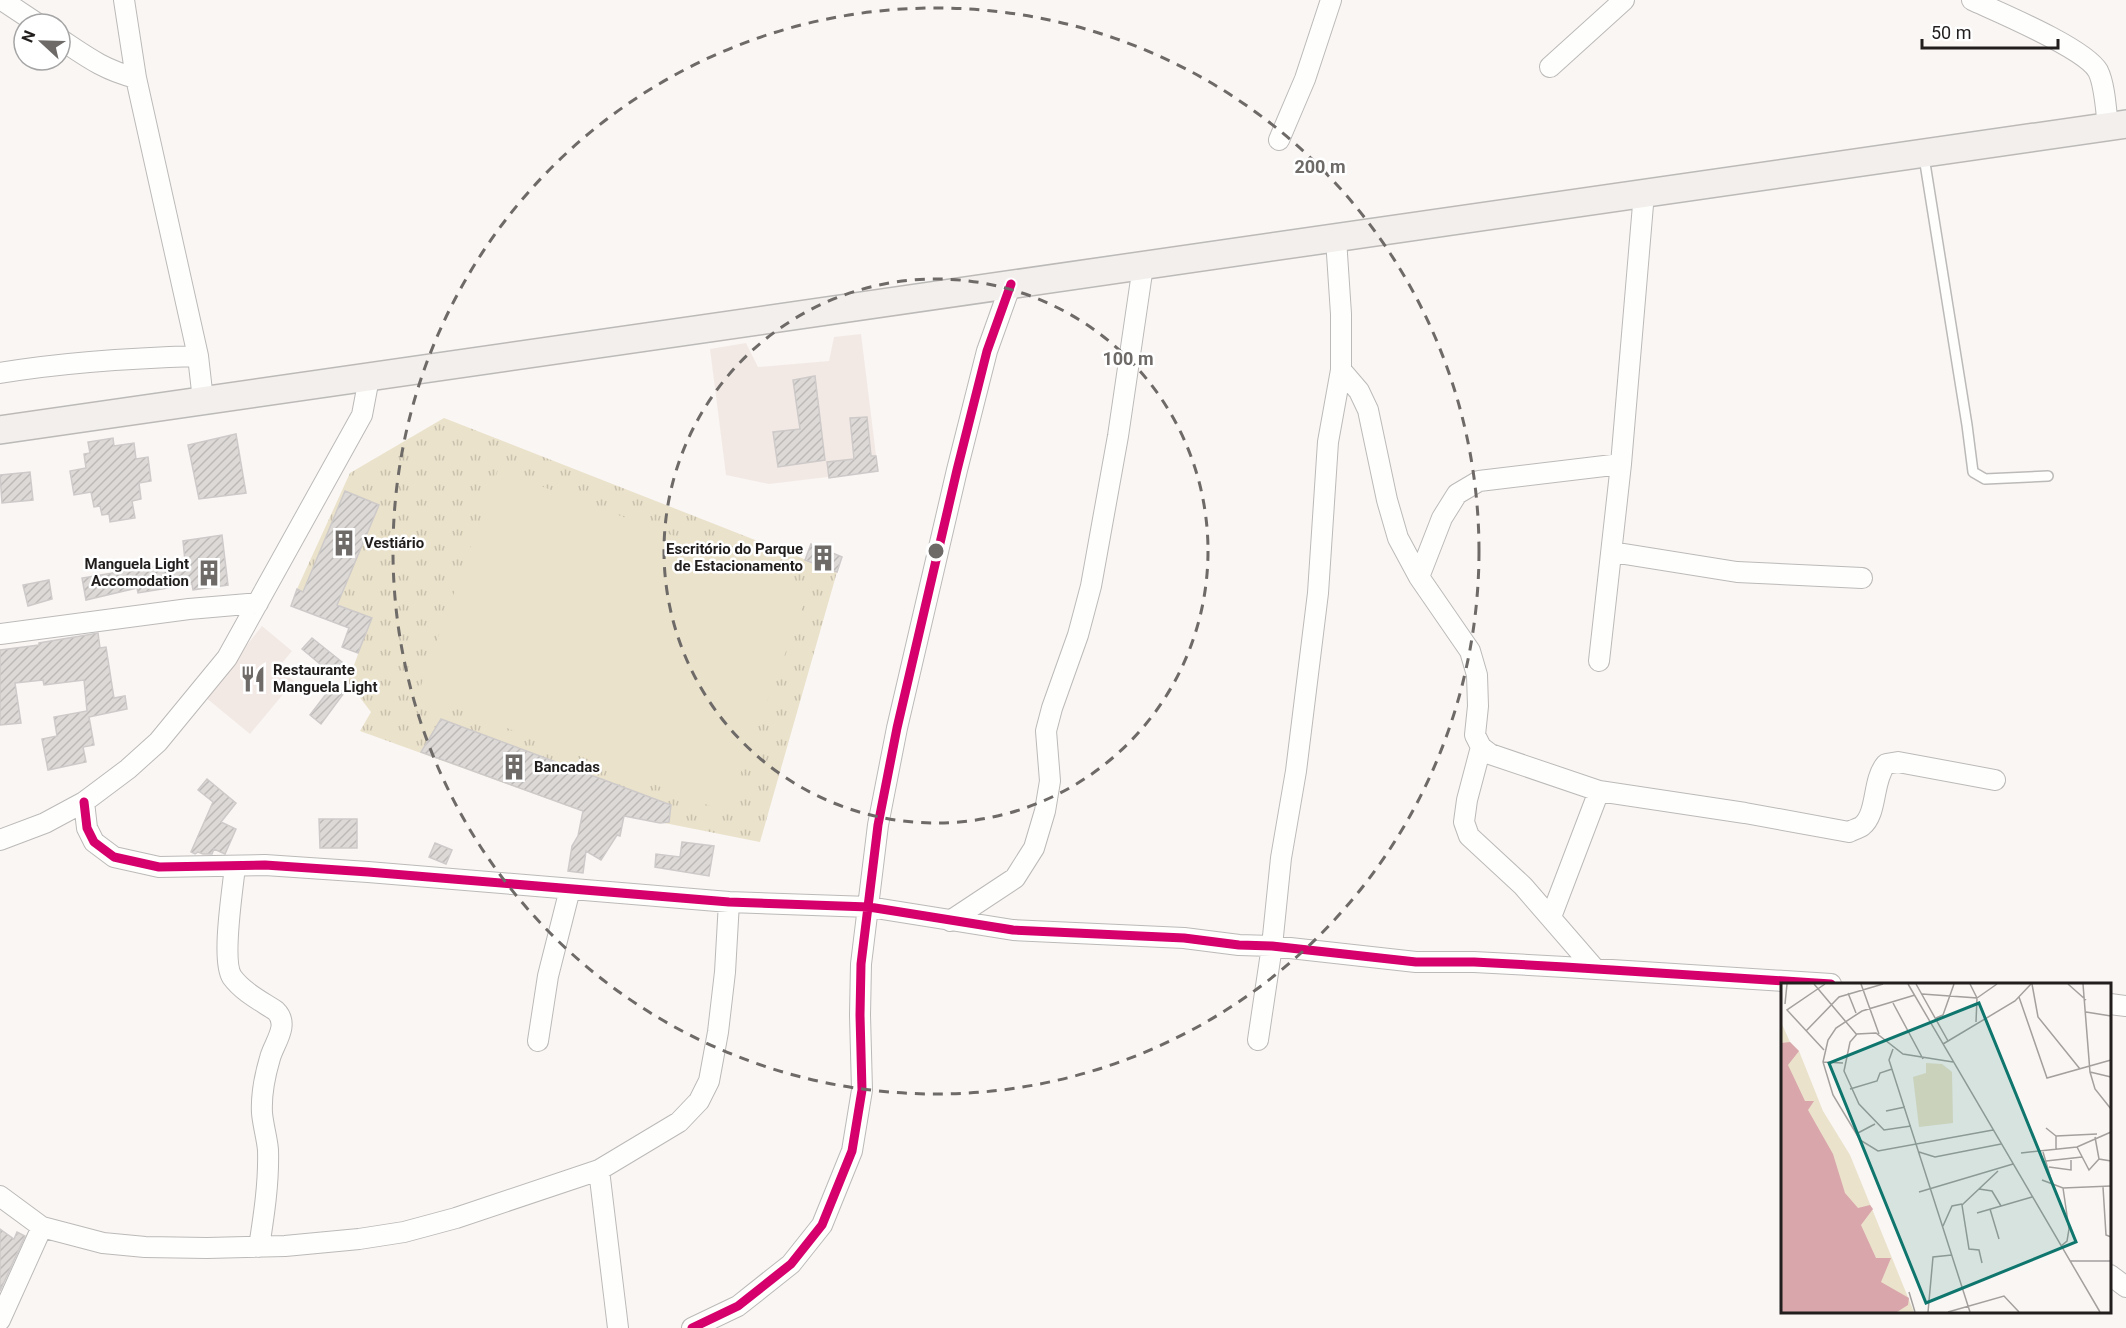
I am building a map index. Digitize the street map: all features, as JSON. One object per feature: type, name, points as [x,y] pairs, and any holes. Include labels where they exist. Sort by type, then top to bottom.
[{"type":"main road","points":[[0,430],[2117,125]]},
{"type":"street","points":[[2,0],[20,12]]},
{"type":"street","points":[[124,0],[136,78],[162,185],[198,356],[203,400]]},
{"type":"street","points":[[1279,140],[1305,79],[1331,0]]},
{"type":"street","points":[[1550,67],[1624,0]]},
{"type":"street","points":[[1972,0],[2062,43],[2089,62],[2098,71],[2117,125]]},
{"type":"street","points":[[72,47],[102,67],[136,78]]},
{"type":"street","points":[[1599,661],[1621,464],[1644,193]]},
{"type":"street","points":[[1258,1040],[1272,946],[1281,858],[1296,771],[1318,593],[1329,442],[1341,370],[1341,314],[1336,239]]},
{"type":"street","points":[[950,921],[1015,878],[1034,848],[1045,811],[1050,781],[1046,731],[1078,635],[1091,586],[1118,436],[1143,266]]},
{"type":"street","points":[[692,1328],[738,1306],[791,1264],[822,1225],[852,1151],[862,1090],[861,964],[878,825],[897,728],[957,470],[987,351],[1011,285]]},
{"type":"street","points":[[0,374],[39,366],[198,356]]},
{"type":"street","points":[[1341,370],[1359,391],[1368,410],[1387,500],[1398,538],[1419,577],[1470,651],[1477,675],[1478,706],[1475,735],[1481,747],[1490,754],[1599,791],[1745,813],[1849,832],[1863,825],[1870,814],[1879,771],[1886,764],[1898,762],[1995,780]]},
{"type":"street","points":[[0,840],[45,823],[84,802],[128,769],[158,742],[227,658],[362,415],[369,378]]},
{"type":"street","points":[[1419,577],[1442,518],[1457,494],[1479,481],[1621,464]]},
{"type":"street","points":[[1612,552],[1737,572],[1862,578]]},
{"type":"street","points":[[0,634],[189,609],[258,603]]},
{"type":"street","points":[[1481,747],[1467,800],[1464,822],[1469,836],[1523,886],[1595,969]]},
{"type":"street","points":[[1551,917],[1599,791]]},
{"type":"street","points":[[84,802],[87,828],[94,842],[114,857],[159,867],[265,865],[729,902],[869,907],[1012,930],[1185,938],[1416,962],[1474,962],[1815,983]]},
{"type":"street","points":[[235,866],[227,956],[231,975],[243,989],[276,1011],[282,1023],[265,1080],[262,1111],[268,1150],[266,1196],[259,1247]]},
{"type":"street","points":[[538,1041],[548,976],[570,889]]},
{"type":"street","points":[[0,1196],[42,1227],[103,1243],[145,1247],[259,1247],[359,1239],[404,1232],[456,1218],[599,1170],[679,1122],[699,1101],[709,1080],[718,1032],[725,972],[729,902]]},
{"type":"street","points":[[2111,1004],[2126,1006]]},
{"type":"street","points":[[599,1170],[618,1328]]},
{"type":"street","points":[[0,1320],[42,1227]]},
{"type":"street","points":[[2111,1276],[2126,1287]]},
{"type":"lane","points":[[1923,153],[1973,472],[1985,479],[2048,476]]},
{"type":"shaded area","points":[[861,334],[878,471],[769,484],[726,475],[710,349],[746,343],[758,367],[829,361],[834,337]]},
{"type":"shaded area","points":[[262,626],[292,651],[278,668],[294,681],[250,734],[205,697]]},
{"type":"green space","points":[[444,418],[837,572],[760,842],[584,807],[576,809],[360,731],[371,712],[348,682],[371,618],[297,589],[350,473]]},
{"type":"green space","points":[[498,470],[810,587],[726,812],[418,694]]},
{"type":"building","points":[[815,376],[825,460],[778,467],[773,432],[800,429],[793,380]]},
{"type":"building","points":[[867,417],[871,456],[876,456],[878,471],[829,478],[827,462],[854,459],[850,418]]},
{"type":"building","points":[[236,434],[246,493],[199,499],[188,445]]},
{"type":"building","points":[[113,438],[114,446],[134,443],[136,459],[148,457],[151,481],[139,483],[141,499],[132,501],[135,518],[110,522],[109,514],[102,515],[100,506],[94,507],[91,492],[74,495],[70,471],[86,468],[84,454],[90,453],[88,442]]},
{"type":"building","points":[[30,472],[33,500],[2,503],[0,475]]},
{"type":"building","name":"Vestiário","points":[[345,491],[379,505],[337,605],[372,618],[358,653],[342,647],[349,628],[291,606],[297,589],[303,592]]},
{"type":"building","points":[[222,535],[228,585],[193,590],[192,584],[138,593],[137,588],[86,600],[82,578],[185,561],[183,541]]},
{"type":"building","name":"Escritório do Parque de Estacionamento","points":[[811,544],[842,557],[837,572],[805,560]]},
{"type":"building","points":[[49,580],[52,599],[28,606],[23,585]]},
{"type":"building","points":[[98,633],[100,648],[106,647],[114,698],[125,696],[127,709],[89,717],[94,745],[83,747],[86,762],[48,770],[42,739],[57,736],[54,717],[87,711],[84,680],[44,685],[43,680],[15,683],[21,723],[0,725],[0,650]]},
{"type":"building","points":[[312,638],[342,662],[332,674],[302,649]]},
{"type":"building","points":[[333,685],[344,693],[321,724],[310,715]]},
{"type":"building","name":"Bancadas","points":[[441,719],[671,805],[669,822],[660,823],[624,816],[620,836],[617,835],[601,860],[586,851],[583,873],[568,871],[572,846],[578,836],[583,811],[421,752]]},
{"type":"building","points":[[207,779],[236,803],[221,822],[236,829],[225,854],[214,849],[212,854],[191,852],[213,802],[198,790]]},
{"type":"building","points":[[319,819],[357,819],[357,848],[320,848]]},
{"type":"building","points":[[682,842],[714,846],[709,876],[655,867],[656,854],[680,857]]},
{"type":"building","points":[[435,843],[452,850],[446,864],[429,857]]},
{"type":"building","points":[[0,1229],[14,1239],[17,1232],[25,1236],[0,1291]]},
{"type":"cycle path","points":[[692,1328],[738,1306],[791,1264],[822,1225],[852,1151],[862,1090],[861,964],[878,825],[897,728],[957,470],[987,351],[1011,284]]},
{"type":"cycle path","points":[[84,802],[87,828],[94,842],[114,857],[159,867],[265,865],[729,902],[869,907],[1013,930],[1184,938],[1416,962],[1474,962],[1815,983]]},
{"type":"place","name":"Vestiário","points":[[344,543]]},
{"type":"place","name":"Escritório do Parque de Estacionamento","points":[[823,558]]},
{"type":"place","name":"Manguela Light Accomodation","points":[[209,573]]},
{"type":"place","name":"Restaurante Manguela Light","points":[[253,679]]},
{"type":"place","name":"Bancadas","points":[[514,767]]}]
